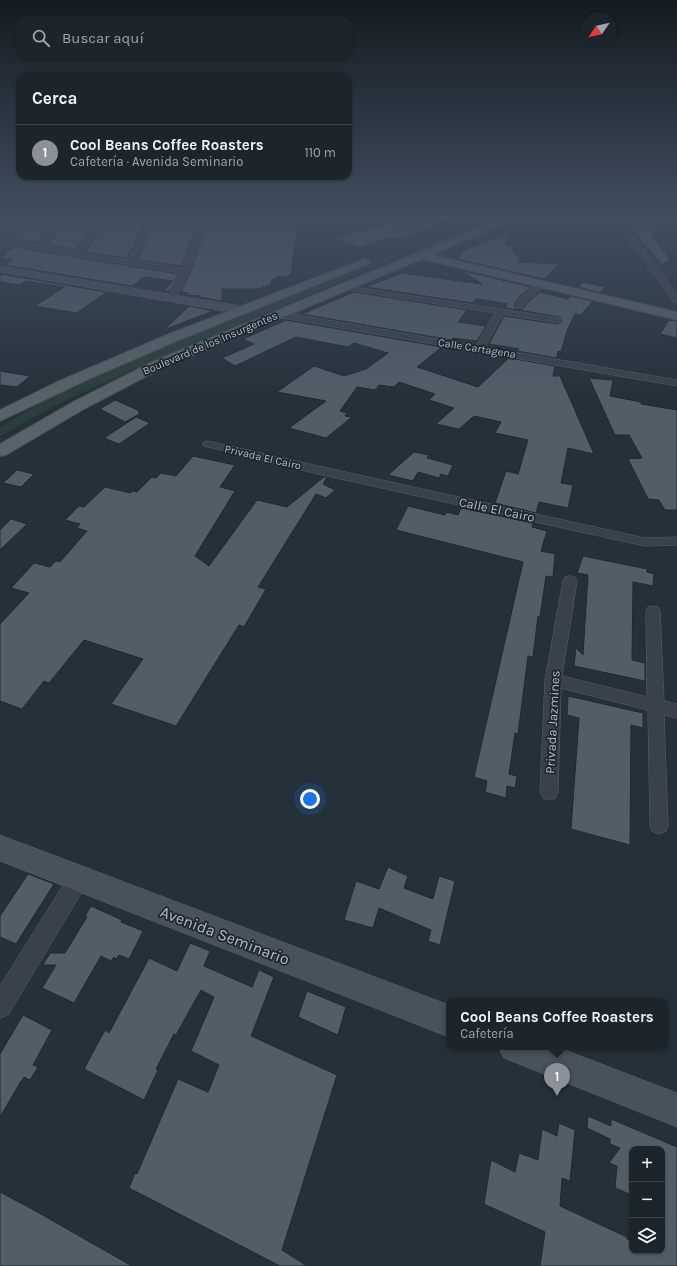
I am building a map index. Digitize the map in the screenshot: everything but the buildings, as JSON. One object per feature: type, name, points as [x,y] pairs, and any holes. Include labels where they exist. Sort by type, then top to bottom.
[{"type":"main road","name":"Boulevard de los Insurgentes","points":[[0,416],[28,401],[99,368],[331,275]]},
{"type":"main road","name":"Boulevard de los Insurgentes","points":[[0,451],[29,432],[159,364],[373,275]]},
{"type":"main road","points":[[503,275],[677,316]]},
{"type":"main road","points":[[512,275],[677,310]]},
{"type":"street","points":[[36,275],[241,310]]},
{"type":"street","points":[[172,298],[183,275]]},
{"type":"street","points":[[659,275],[677,301]]},
{"type":"street","points":[[517,309],[524,299],[541,285]]},
{"type":"street","points":[[343,287],[500,312],[517,309],[557,320]]},
{"type":"street","points":[[479,349],[500,312]]},
{"type":"street","name":"Calle Cartagena","points":[[277,314],[677,382]]},
{"type":"street","name":"Privada El Cairo","points":[[208,444],[318,470]]},
{"type":"street","name":"Calle El Cairo","points":[[318,470],[646,542],[677,541]]},
{"type":"street","name":"Privada Jazmines","points":[[549,792],[552,680],[570,581]]},
{"type":"street","points":[[653,611],[660,825]]},
{"type":"street","points":[[552,680],[677,711]]},
{"type":"street","name":"Avenida Seminario","points":[[0,848],[446,1020]]},
{"type":"street","points":[[0,1006],[79,878]]},
{"type":"street","points":[[523,1050],[677,1110]]},
{"type":"green space","points":[[339,275],[355,275],[136,368],[56,405],[0,436],[0,427],[47,399],[127,360]]},
{"type":"place","name":"Cool Beans Coffee Roasters","points":[[557,1096]]}]
